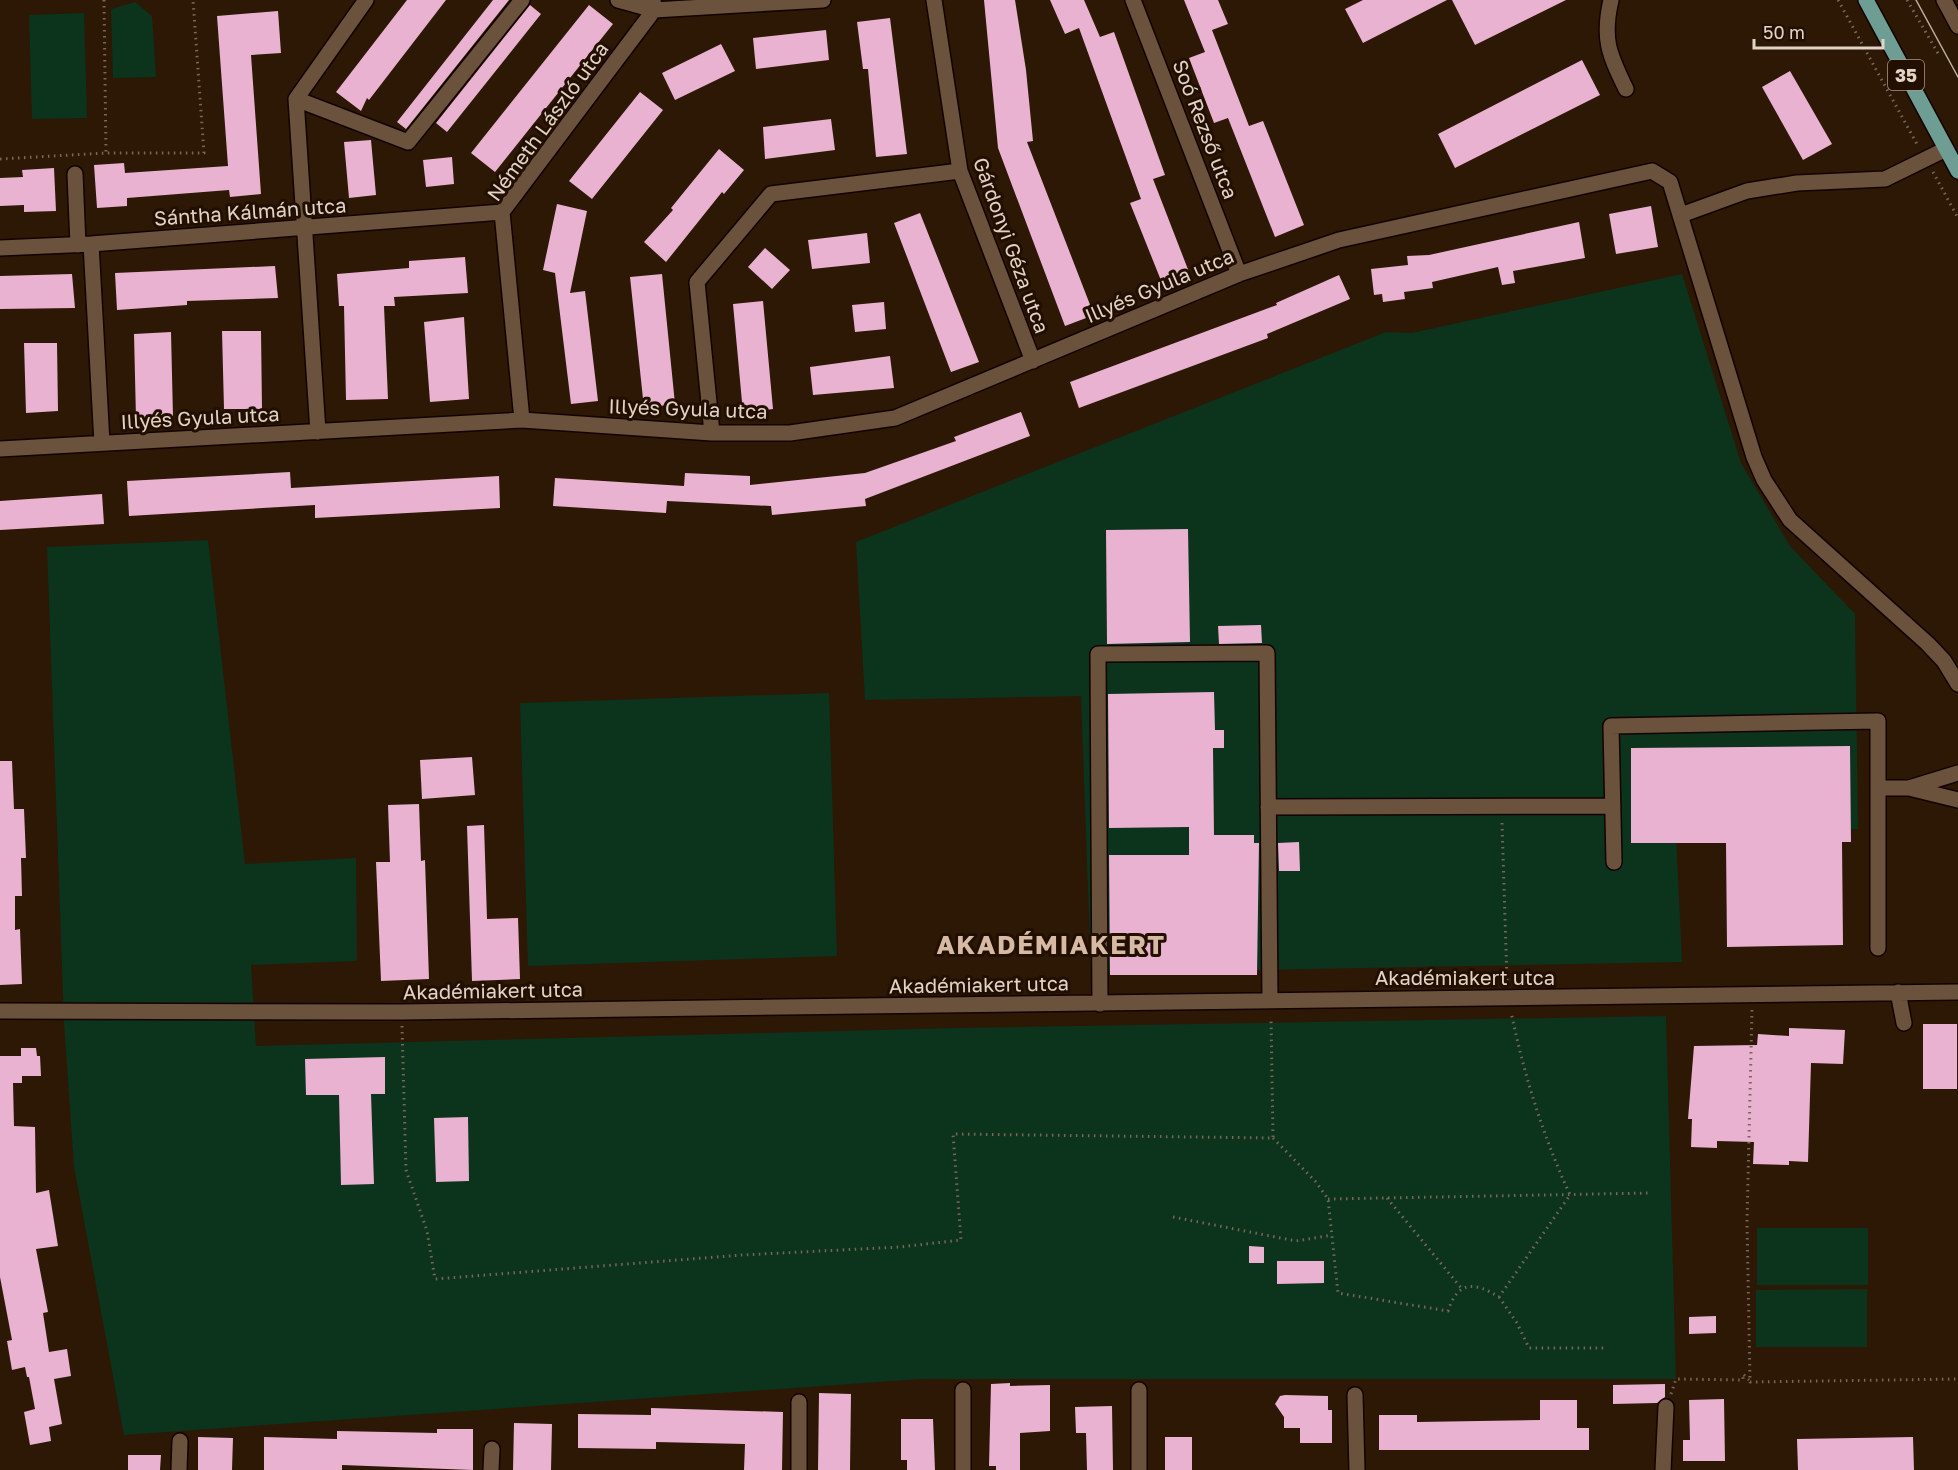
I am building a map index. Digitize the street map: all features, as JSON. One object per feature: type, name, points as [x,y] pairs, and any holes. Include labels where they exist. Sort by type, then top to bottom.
[{"type":"main road","name":"35","points":[[1866,0],[1958,171]]},
{"type":"street","points":[[318,432],[296,99],[366,0]]},
{"type":"street","points":[[296,99],[408,142],[522,0]]},
{"type":"street","points":[[618,0],[654,5],[823,0]]},
{"type":"street","name":"Gárdonyi Géza utca","points":[[934,0],[960,171],[1033,361]]},
{"type":"street","name":"Soó Rezső utca","points":[[1133,0],[1239,274]]},
{"type":"street","points":[[1611,0],[1605,27],[1613,62],[1626,89]]},
{"type":"street","points":[[1944,0],[1958,26]]},
{"type":"street","name":"Németh László utca","points":[[522,420],[502,213],[654,5]]},
{"type":"street","points":[[1681,215],[1747,191],[1797,183],[1885,179],[1946,149]]},
{"type":"street","points":[[712,433],[697,282],[771,194],[960,171]]},
{"type":"street","name":"Illyés Gyula utca","points":[[0,449],[522,420],[712,433],[790,433],[895,418],[1239,274],[1339,240],[1652,171],[1670,182],[1754,457],[1764,480],[1790,520],[1928,644],[1944,661],[1958,684]]},
{"type":"street","points":[[75,174],[84,244],[102,442]]},
{"type":"street","name":"Sántha Kálmán utca","points":[[0,248],[305,229],[502,213]]},
{"type":"street","points":[[1100,1004],[1098,654],[1267,653],[1270,1000]]},
{"type":"street","points":[[1614,862],[1611,726],[1878,721],[1878,948]]},
{"type":"street","points":[[1909,788],[1958,773]]},
{"type":"street","points":[[1878,788],[1909,788],[1958,800]]},
{"type":"street","points":[[1268,807],[1613,806]]},
{"type":"street","points":[[1898,992],[1904,1023]]},
{"type":"street","name":"Akadémiakert utca","points":[[0,1011],[401,1012],[1958,992]]},
{"type":"street","points":[[963,1390],[963,1470]]},
{"type":"street","points":[[1139,1390],[1139,1470]]},
{"type":"street","points":[[1355,1395],[1357,1470]]},
{"type":"street","points":[[799,1402],[799,1470]]},
{"type":"street","points":[[1664,1470],[1666,1407]]},
{"type":"street","points":[[180,1441],[180,1470]]},
{"type":"street","points":[[491,1470],[492,1449]]},
{"type":"path","points":[[104,0],[106,153]]},
{"type":"path","points":[[0,159],[106,153],[204,153],[193,0]]},
{"type":"path","points":[[1838,0],[1958,218]]},
{"type":"path","points":[[1907,0],[1939,55]]},
{"type":"path","points":[[1502,806],[1508,998],[1522,1065],[1545,1140],[1570,1195]]},
{"type":"path","points":[[1750,1382],[1747,1222],[1752,996]]},
{"type":"path","points":[[1270,1000],[1273,1138],[1316,1182],[1328,1198],[1338,1293],[1448,1311],[1456,1293],[1476,1286],[1499,1297],[1517,1323],[1529,1348],[1604,1348]]},
{"type":"path","points":[[401,1012],[406,1170],[428,1231],[435,1279],[742,1255],[900,1247],[961,1240],[953,1134],[1273,1138]]},
{"type":"path","points":[[1328,1198],[1652,1193]]},
{"type":"path","points":[[1499,1297],[1570,1195]]},
{"type":"path","points":[[1386,1198],[1462,1289]]},
{"type":"path","points":[[1173,1217],[1296,1241],[1332,1234]]},
{"type":"path","points":[[1666,1407],[1677,1379],[1743,1380],[1743,1374],[1750,1382],[1958,1379]]},
{"type":"green space","points":[[135,2],[152,16],[156,77],[113,78],[111,9]]},
{"type":"green space","points":[[84,13],[87,118],[32,119],[29,15]]},
{"type":"green space","points":[[1682,274],[1741,463],[1790,546],[1855,614],[1858,829],[1676,833],[1682,962],[1091,973],[1081,696],[865,700],[856,542],[1386,332],[1412,333]]},
{"type":"green space","points":[[208,540],[245,864],[356,858],[357,961],[251,965],[256,1046],[956,1028],[1666,1016],[1676,1379],[921,1379],[124,1435],[74,1167],[64,1022],[47,547]]},
{"type":"green space","points":[[829,693],[837,956],[528,966],[520,703]]},
{"type":"green space","points":[[1757,1228],[1868,1228],[1868,1285],[1757,1285]]},
{"type":"green space","points":[[1867,1289],[1867,1347],[1756,1347],[1756,1290]]},
{"type":"building","points":[[407,0],[446,0],[369,100],[367,98],[361,111],[336,92]]},
{"type":"building","points":[[493,0],[509,0],[406,129],[397,122]]},
{"type":"building","points":[[984,0],[1015,0],[1026,70],[1033,141],[1027,142],[1094,315],[1065,326],[998,148]]},
{"type":"building","points":[[1050,0],[1084,0],[1100,37],[1114,32],[1165,175],[1153,179],[1189,272],[1162,283],[1130,203],[1141,199],[1079,28],[1065,34]]},
{"type":"building","points":[[1184,0],[1218,0],[1228,24],[1212,30],[1249,126],[1263,121],[1304,225],[1275,237],[1228,118],[1214,123],[1189,58],[1205,52]]},
{"type":"building","points":[[1363,0],[1447,0],[1363,43],[1345,9]]},
{"type":"building","points":[[1452,0],[1566,0],[1475,45]]},
{"type":"building","points":[[530,5],[541,14],[447,132],[436,123]]},
{"type":"building","points":[[589,5],[613,24],[495,172],[471,153]]},
{"type":"building","points":[[278,11],[281,53],[251,55],[261,194],[230,197],[229,190],[127,198],[127,206],[97,208],[94,165],[124,163],[125,173],[228,166],[217,16]]},
{"type":"building","points":[[890,18],[907,154],[876,157],[868,69],[863,69],[857,22]]},
{"type":"building","points":[[826,30],[829,60],[756,69],[753,38]]},
{"type":"building","points":[[721,44],[735,71],[675,100],[662,73]]},
{"type":"building","points":[[1582,60],[1600,95],[1455,168],[1438,134]]},
{"type":"building","points":[[1790,71],[1832,144],[1803,160],[1762,87]]},
{"type":"building","points":[[640,92],[663,110],[592,199],[569,181]]},
{"type":"building","points":[[831,119],[835,150],[765,159],[763,127]]},
{"type":"building","points":[[371,140],[376,195],[349,198],[344,142]]},
{"type":"building","points":[[719,149],[744,170],[724,194],[722,192],[666,262],[644,242],[673,210],[671,208]]},
{"type":"building","points":[[452,157],[454,184],[426,187],[423,160]]},
{"type":"building","points":[[54,168],[56,211],[24,212],[24,205],[0,206],[0,178],[23,177],[22,170]]},
{"type":"building","points":[[557,204],[587,211],[570,293],[585,291],[598,401],[571,404],[555,273],[543,270]]},
{"type":"building","points":[[1651,206],[1658,247],[1616,254],[1609,214]]},
{"type":"building","points":[[920,213],[979,362],[951,372],[894,223]]},
{"type":"building","points":[[1579,222],[1585,258],[1513,271],[1515,283],[1502,285],[1498,267],[1432,282],[1433,288],[1404,292],[1405,299],[1383,302],[1382,294],[1374,295],[1371,269],[1408,265],[1407,256],[1429,255]]},
{"type":"building","points":[[867,233],[870,263],[812,269],[808,240]]},
{"type":"building","points":[[765,248],[790,270],[772,289],[748,267]]},
{"type":"building","points":[[465,257],[468,293],[394,297],[395,306],[384,306],[388,399],[346,400],[344,306],[339,306],[337,274],[409,268],[409,261]]},
{"type":"building","points":[[275,266],[278,298],[187,301],[187,305],[117,310],[115,273]]},
{"type":"building","points":[[72,274],[75,308],[0,309],[0,276]]},
{"type":"building","points":[[662,274],[675,404],[644,408],[630,277]]},
{"type":"building","points":[[1339,275],[1350,299],[1267,334],[1268,338],[1079,408],[1070,382],[1277,305],[1276,303]]},
{"type":"building","points":[[763,301],[773,409],[743,413],[733,304]]},
{"type":"building","points":[[884,302],[886,329],[855,332],[852,305]]},
{"type":"building","points":[[464,317],[469,399],[430,402],[424,322]]},
{"type":"building","points":[[222,331],[261,331],[262,409],[224,409]]},
{"type":"building","points":[[171,332],[173,417],[136,419],[134,334]]},
{"type":"building","points":[[24,343],[57,343],[58,411],[26,413]]},
{"type":"building","points":[[890,356],[894,388],[813,395],[810,367]]},
{"type":"building","points":[[1021,412],[1030,436],[865,499],[866,506],[772,515],[771,506],[667,501],[666,513],[553,506],[555,478],[684,486],[685,473],[750,476],[750,485],[865,473],[956,441],[954,437]]},
{"type":"building","points":[[290,472],[291,488],[499,476],[500,508],[315,518],[315,505],[129,516],[127,481]]},
{"type":"building","points":[[102,494],[104,524],[0,530],[0,501]]},
{"type":"building","points":[[1188,529],[1190,642],[1107,644],[1106,530]]},
{"type":"building","points":[[1261,625],[1262,643],[1219,644],[1218,626]]},
{"type":"building","points":[[1214,692],[1215,730],[1224,730],[1224,748],[1213,748],[1214,835],[1254,835],[1254,843],[1259,843],[1257,975],[1110,975],[1109,855],[1189,855],[1189,827],[1109,828],[1108,694]]},
{"type":"building","points":[[1850,746],[1851,842],[1842,842],[1843,945],[1727,947],[1726,843],[1631,843],[1631,748]]},
{"type":"building","points":[[472,757],[475,795],[422,799],[420,760]]},
{"type":"building","points":[[0,761],[12,761],[14,809],[24,809],[26,858],[21,858],[22,896],[15,896],[15,930],[20,929],[22,984],[0,985]]},
{"type":"building","points":[[419,804],[421,861],[425,860],[429,979],[381,981],[376,862],[390,862],[388,805]]},
{"type":"building","points":[[484,825],[487,919],[518,918],[520,979],[472,981],[467,826]]},
{"type":"building","points":[[1299,842],[1300,871],[1279,871],[1278,843]]},
{"type":"building","points":[[1923,1024],[1957,1024],[1957,1089],[1923,1089]]},
{"type":"building","points":[[1789,1028],[1845,1030],[1843,1064],[1811,1063],[1808,1162],[1789,1161],[1789,1165],[1753,1164],[1754,1142],[1717,1141],[1717,1148],[1691,1147],[1692,1119],[1688,1119],[1694,1046],[1757,1045],[1758,1034],[1789,1036]]},
{"type":"building","points":[[21,1048],[36,1048],[37,1056],[40,1056],[41,1076],[22,1076],[22,1083],[13,1083],[14,1126],[35,1127],[36,1193],[49,1190],[58,1246],[36,1249],[48,1312],[43,1313],[49,1352],[67,1349],[71,1376],[54,1379],[62,1424],[49,1427],[51,1441],[30,1445],[24,1412],[35,1409],[25,1367],[12,1370],[7,1341],[12,1340],[0,1277],[0,1056],[21,1056]]},
{"type":"building","points":[[385,1057],[385,1094],[371,1094],[374,1184],[341,1185],[339,1095],[306,1095],[305,1059]]},
{"type":"building","points":[[468,1117],[469,1181],[436,1182],[434,1118]]},
{"type":"building","points":[[1249,1246],[1264,1247],[1264,1263],[1249,1263]]},
{"type":"building","points":[[1277,1261],[1324,1261],[1324,1283],[1277,1284]]},
{"type":"building","points":[[1716,1316],[1716,1333],[1689,1334],[1689,1317]]},
{"type":"building","points":[[1010,1383],[1010,1386],[1050,1385],[1050,1431],[1020,1433],[1020,1470],[996,1470],[996,1466],[989,1466],[991,1384]]},
{"type":"building","points":[[1665,1384],[1665,1397],[1657,1403],[1613,1404],[1613,1385]]},
{"type":"building","points":[[819,1393],[851,1394],[850,1470],[818,1470]]},
{"type":"building","points":[[1280,1396],[1328,1396],[1328,1410],[1332,1410],[1332,1443],[1300,1443],[1300,1428],[1284,1428],[1284,1417],[1275,1404]]},
{"type":"building","points":[[1724,1399],[1725,1461],[1683,1461],[1683,1440],[1690,1440],[1689,1400]]},
{"type":"building","points":[[1540,1400],[1577,1400],[1577,1428],[1589,1428],[1589,1450],[1379,1450],[1379,1415],[1417,1415],[1417,1422],[1540,1420]]},
{"type":"building","points":[[1112,1406],[1113,1470],[1087,1470],[1086,1433],[1076,1433],[1075,1407]]},
{"type":"building","points":[[651,1408],[783,1412],[782,1470],[744,1470],[745,1444],[656,1442],[656,1449],[578,1448],[578,1414],[651,1415]]},
{"type":"building","points":[[901,1419],[933,1419],[935,1470],[907,1470],[907,1460],[901,1460]]},
{"type":"building","points":[[514,1423],[552,1424],[551,1470],[513,1470]]},
{"type":"building","points":[[437,1429],[473,1429],[473,1470],[342,1465],[342,1470],[264,1470],[264,1437],[337,1439],[337,1431],[437,1433]]},
{"type":"building","points":[[198,1437],[233,1438],[232,1470],[198,1470]]},
{"type":"building","points":[[1165,1437],[1192,1437],[1192,1470],[1165,1470]]},
{"type":"building","points":[[1913,1437],[1914,1470],[1798,1470],[1797,1439]]},
{"type":"building","points":[[128,1455],[161,1455],[160,1470],[128,1470]]},
{"type":"tram line","points":[[1916,0],[1958,77]]},
{"type":"district","name":"AKADÉMIAKERT","points":[[1051,944]]}]
